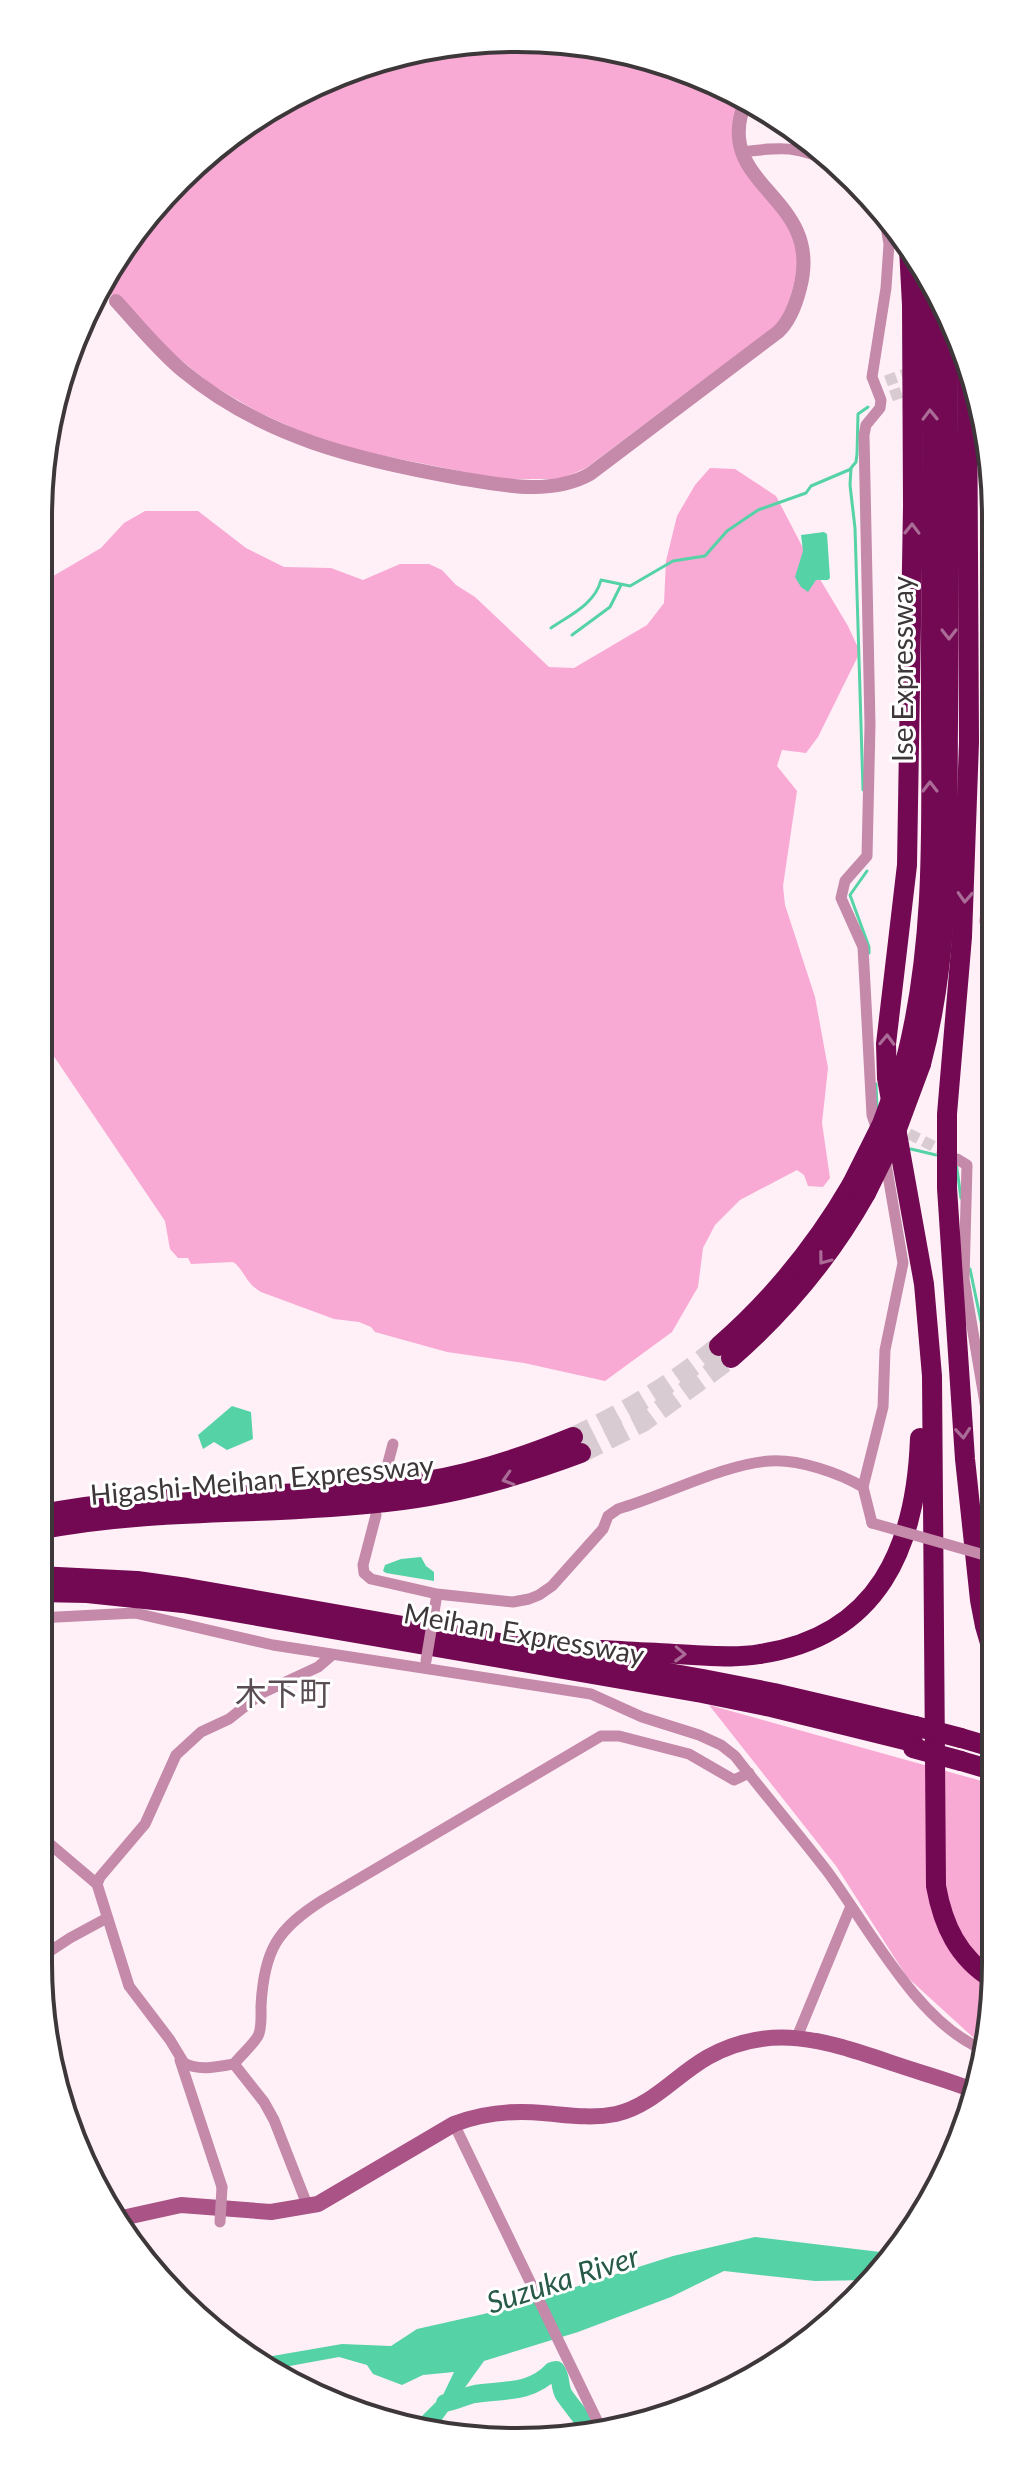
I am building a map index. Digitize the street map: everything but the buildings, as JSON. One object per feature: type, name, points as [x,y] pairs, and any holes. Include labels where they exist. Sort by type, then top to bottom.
[{"type":"highway","points":[[910,268],[913,506],[907,865],[886,1044],[887,1078],[924,1284],[932,1376],[935,1871],[939,1902],[948,1929],[963,1955],[982,1970]]},
{"type":"highway","name":"Ise Expressway","points":[[913,1061],[929,916],[931,453],[928,300]]},
{"type":"highway","name":"Ise Expressway","points":[[913,1061],[937,992],[945,912],[949,645],[946,337]]},
{"type":"highway","points":[[967,401],[968,800],[962,937],[947,1114],[947,1188],[965,1459],[982,1610]]},
{"type":"highway","points":[[725,1352],[745,1323],[795,1269],[859,1189],[882,1124],[913,1061]]},
{"type":"highway","points":[[947,1188],[944,1215],[946,1855],[953,1908],[963,1933],[982,1955]]},
{"type":"highway","points":[[490,1642],[722,1657],[757,1655],[806,1642],[851,1616],[882,1582],[899,1554],[911,1520],[919,1478],[922,1357],[915,1227]]},
{"type":"highway","name":"Higashi-Meihan Expressway","points":[[52,1514],[132,1510],[422,1482],[577,1445]]},
{"type":"highway","name":"Higashi-Meihan Expressway","points":[[52,1527],[132,1510]]},
{"type":"highway","name":"Meihan Expressway","points":[[52,1577],[111,1579],[187,1588],[774,1693],[913,1739]]},
{"type":"highway","name":"Meihan Expressway","points":[[52,1592],[183,1603],[771,1707],[913,1739],[982,1759]]},
{"type":"highway","name":"Meihan Expressway","points":[[961,1751],[982,1749]]},
{"type":"highway","points":[[961,1751],[982,1763]]},
{"type":"main road","points":[[127,2217],[181,2205],[271,2212],[308,2207],[333,2196],[454,2124],[481,2115],[510,2112],[589,2116],[620,2113],[647,2101],[693,2066],[730,2047],[769,2037],[797,2037],[839,2045],[965,2087]]},
{"type":"street","points":[[116,301],[184,372],[249,415],[298,439],[354,457],[499,485],[563,485],[590,474],[784,327],[797,299],[805,269],[801,237],[790,216],[752,173],[741,152],[737,132],[743,110]]},
{"type":"street","points":[[741,152],[779,147],[803,150]]},
{"type":"street","points":[[887,235],[889,264],[872,377],[880,381],[886,398],[866,425],[864,435],[870,725],[867,856],[845,881],[841,898],[863,947],[875,1116],[890,1171],[903,1263],[885,1350],[883,1407],[863,1487],[872,1523],[982,1554]]},
{"type":"street","points":[[957,1159],[967,1165],[964,1279],[982,1385]]},
{"type":"street","points":[[385,1474],[393,1444]]},
{"type":"street","points":[[376,1515],[363,1565],[364,1573],[379,1582],[437,1597],[513,1602],[539,1595],[552,1586],[603,1529],[608,1516],[618,1509],[741,1467],[770,1461],[792,1463],[842,1475],[863,1487]]},
{"type":"street","points":[[425,1664],[437,1597]]},
{"type":"street","points":[[52,1617],[135,1613],[273,1645],[332,1655],[425,1664],[591,1694],[642,1717],[721,1745],[735,1756],[828,1872],[912,1991],[938,2019],[975,2045]]},
{"type":"street","points":[[97,1884],[145,1824],[176,1755],[201,1732],[229,1719],[262,1693],[318,1667],[332,1655]]},
{"type":"street","points":[[52,1846],[97,1884],[129,1986],[180,2056],[190,2066],[234,2064],[260,2034],[262,1980],[267,1958],[275,1941],[289,1924],[323,1900],[601,1736],[619,1736],[689,1754],[734,1780],[749,1773]]},
{"type":"street","points":[[797,2037],[851,1906]]},
{"type":"street","points":[[52,1950],[107,1918]]},
{"type":"street","points":[[180,2056],[222,2187],[220,2222]]},
{"type":"street","points":[[234,2064],[274,2120],[308,2207]]},
{"type":"street","points":[[454,2124],[597,2421]]},
{"type":"shaded area","points":[[487,53],[547,53],[608,61],[695,87],[737,107],[733,128],[735,146],[754,183],[789,226],[796,243],[798,263],[786,308],[775,326],[586,468],[561,479],[499,479],[360,451],[302,432],[258,412],[212,385],[167,349],[126,304],[109,294],[148,234],[210,167],[259,130],[311,100],[368,77],[426,61]]},
{"type":"shaded area","points":[[710,468],[735,469],[776,496],[860,652],[818,737],[806,753],[782,750],[777,766],[797,791],[783,886],[785,905],[815,997],[828,1068],[822,1123],[830,1178],[823,1187],[808,1186],[804,1175],[797,1170],[740,1200],[715,1225],[703,1248],[698,1287],[672,1332],[605,1381],[524,1363],[447,1352],[375,1332],[359,1322],[334,1319],[261,1292],[233,1262],[191,1264],[188,1258],[178,1258],[170,1249],[165,1221],[52,1054],[52,577],[101,548],[124,523],[145,511],[198,511],[246,548],[284,567],[331,568],[363,580],[400,564],[429,564],[442,570],[456,585],[475,597],[549,667],[574,668],[647,625],[664,603],[666,561],[677,516],[695,485]]},
{"type":"shaded area","points":[[827,534],[830,578],[816,580],[808,592],[795,577],[803,551],[801,535]]},
{"type":"shaded area","points":[[982,900],[982,928],[979,922]]},
{"type":"shaded area","points":[[232,1406],[251,1412],[253,1439],[227,1450],[214,1442],[203,1449],[198,1435]]},
{"type":"shaded area","points":[[421,1557],[434,1572],[434,1581],[383,1571],[385,1565],[401,1559]]},
{"type":"shaded area","points":[[709,1705],[982,1781],[982,1963],[975,2039],[907,1977],[836,1866]]},
{"type":"shaded area","points":[[755,2237],[881,2252],[857,2280],[815,2281],[724,2271],[671,2297],[578,2332],[484,2361],[440,2421],[420,2418],[443,2395],[454,2372],[423,2375],[402,2385],[373,2374],[367,2365],[339,2357],[286,2367],[269,2357],[342,2344],[391,2346],[417,2329],[506,2309],[673,2256]]},
{"type":"waterway","points":[[863,790],[855,528],[850,485],[851,468],[857,454],[858,414],[868,407]]},
{"type":"waterway","points":[[551,628],[588,602],[601,580],[630,586],[673,561],[705,556],[727,531],[758,510],[806,493],[811,486],[851,469]]},
{"type":"waterway","points":[[572,635],[610,607],[621,585]]},
{"type":"waterway","points":[[867,871],[850,895],[869,953]]},
{"type":"waterway","points":[[876,1084],[877,1108]]},
{"type":"waterway","points":[[911,1149],[936,1155]]},
{"type":"waterway","points":[[956,1162],[961,1198]]},
{"type":"waterway","points":[[970,1269],[982,1326]]},
{"type":"waterway","points":[[445,2403],[475,2394],[526,2387],[556,2370],[564,2395],[585,2423]]},
{"type":"tunnel","points":[[886,381],[916,370]]},
{"type":"tunnel","points":[[891,396],[913,388]]},
{"type":"tunnel","points":[[894,1126],[950,1155]]},
{"type":"tunnel","points":[[573,1437],[649,1396],[719,1346]]},
{"type":"tunnel","points":[[581,1453],[643,1422],[731,1358]]},
{"type":"district","name":"木下町","points":[[283,1694]]},
{"type":"water label","name":"Suzuka River","points":[[563,2280]]}]
